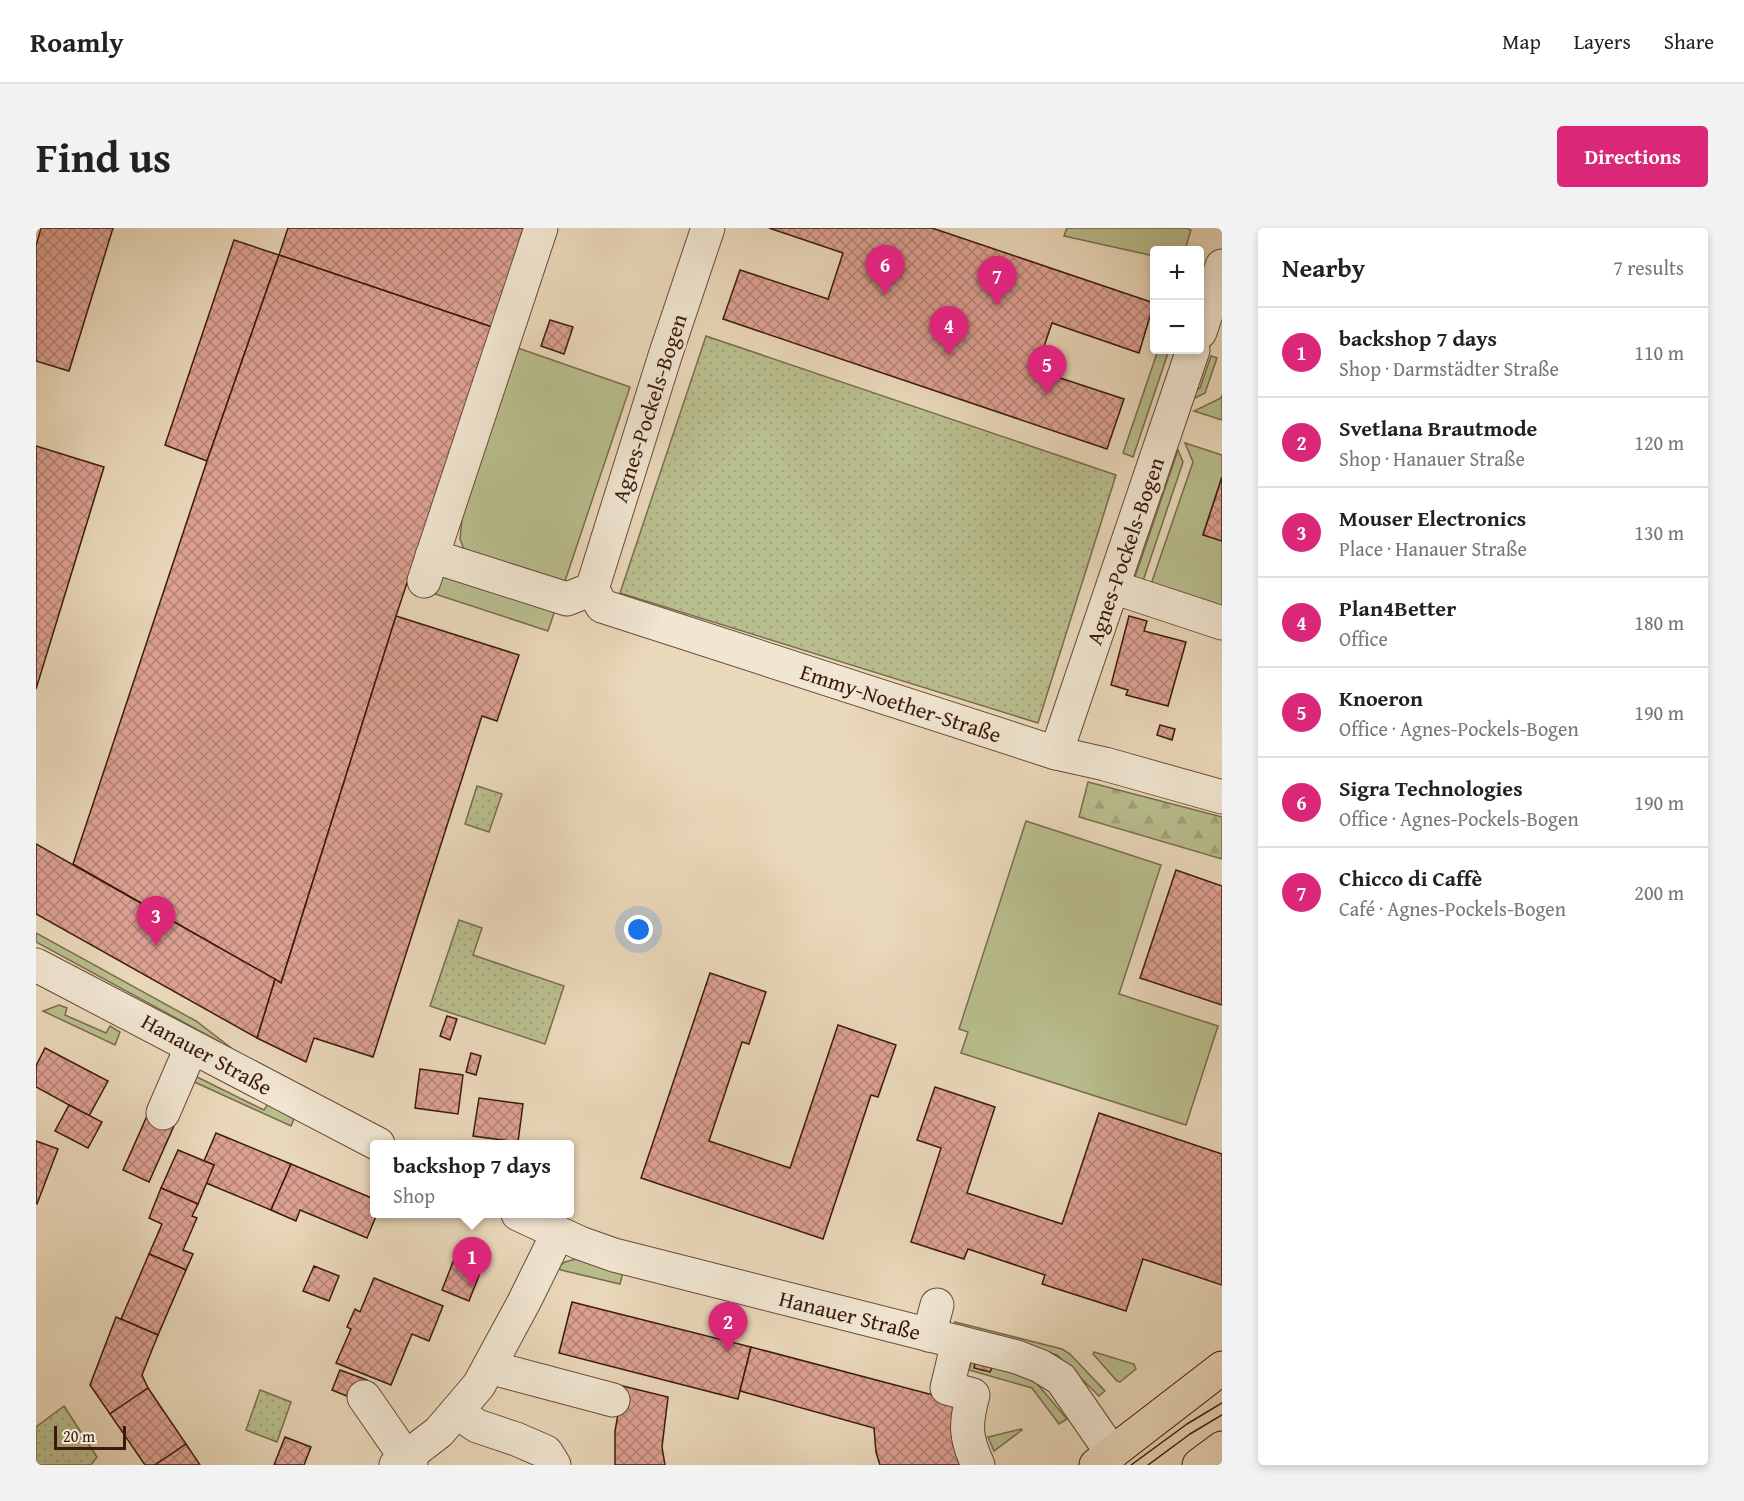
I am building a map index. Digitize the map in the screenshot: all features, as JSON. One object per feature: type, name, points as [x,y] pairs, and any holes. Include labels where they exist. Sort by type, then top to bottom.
[{"type":"main road","points":[[1113,1461],[1222,1368]]},
{"type":"main road","points":[[1199,1465],[1222,1448]]},
{"type":"street","points":[[541,228],[428,569],[567,599],[592,589]]},
{"type":"street","name":"Agnes-Pockels-Bogen","points":[[592,589],[708,228]]},
{"type":"street","points":[[1204,320],[1222,266]]},
{"type":"street","name":"Agnes-Pockels-Bogen","points":[[1056,753],[1192,354]]},
{"type":"street","points":[[1113,587],[1222,623]]},
{"type":"street","name":"Emmy-Noether-Straße","points":[[592,589],[602,606],[1056,753],[1105,764],[1222,797]]},
{"type":"street","name":"Hanauer Straße","points":[[39,974],[153,1024],[192,1047],[370,1140]]},
{"type":"street","points":[[163,1113],[192,1047]]},
{"type":"street","name":"Hanauer Straße","points":[[526,1218],[580,1244],[614,1256],[941,1327],[1040,1366],[1061,1379],[1113,1461]]},
{"type":"street","points":[[364,1397],[404,1462],[439,1432],[479,1385],[558,1233]]},
{"type":"street","points":[[941,1327],[947,1388],[973,1395],[966,1421],[971,1449],[978,1465]]},
{"type":"street","points":[[489,1367],[613,1400]]},
{"type":"street","points":[[457,1412],[477,1426],[546,1452],[554,1465]]},
{"type":"green space","points":[[1067,228],[1186,228],[1191,230],[1186,246],[1150,246],[1150,255],[1064,236]]},
{"type":"green space","points":[[706,336],[1116,475],[1038,723],[620,593]]},
{"type":"green space","points":[[515,347],[630,387],[563,587],[467,557],[460,539],[464,499]]},
{"type":"green space","points":[[1157,354],[1168,354],[1133,457],[1123,453]]},
{"type":"green space","points":[[1211,356],[1217,358],[1205,393],[1185,403],[1188,394],[1200,388]]},
{"type":"green space","points":[[1222,395],[1222,420],[1194,411],[1221,398]]},
{"type":"green space","points":[[1185,443],[1222,455],[1222,477],[1203,534],[1222,541],[1222,616],[1148,593],[1193,462]]},
{"type":"green space","points":[[1178,450],[1183,462],[1141,587],[1135,577]]},
{"type":"green space","points":[[440,569],[556,607],[548,631],[432,593]]},
{"type":"green space","points":[[1088,782],[1222,817],[1222,859],[1079,817]]},
{"type":"green space","points":[[477,786],[502,794],[489,832],[465,824]]},
{"type":"green space","points":[[1026,821],[1161,865],[1119,994],[1218,1026],[1186,1125],[961,1053],[968,1032],[959,1029]]},
{"type":"green space","points":[[459,920],[482,928],[473,955],[564,986],[545,1044],[430,1006]]},
{"type":"green space","points":[[36,933],[196,1021],[234,1050],[291,1080],[217,1050],[220,1042],[36,942]]},
{"type":"green space","points":[[59,1005],[67,1008],[65,1015],[106,1033],[110,1026],[120,1032],[115,1045],[43,1011]]},
{"type":"green space","points":[[191,1074],[264,1110],[268,1104],[294,1119],[291,1126],[190,1080]]},
{"type":"green space","points":[[576,1259],[623,1272],[620,1284],[561,1270],[558,1267]]},
{"type":"green space","points":[[955,1322],[1062,1349],[1070,1354],[1105,1391],[1099,1396],[1057,1355],[953,1328]]},
{"type":"green space","points":[[1094,1352],[1134,1364],[1136,1369],[1120,1382],[1117,1381],[1093,1354]]},
{"type":"green space","points":[[972,1360],[1033,1379],[1067,1419],[1059,1424],[1032,1388],[969,1370]]},
{"type":"green space","points":[[260,1390],[291,1402],[277,1442],[246,1430]]},
{"type":"green space","points":[[64,1406],[97,1457],[91,1465],[36,1465],[36,1427]]},
{"type":"green space","points":[[1022,1430],[994,1451],[988,1437]]},
{"type":"building","points":[[41,228],[113,228],[69,371],[36,361],[36,246]]},
{"type":"building","points":[[288,228],[526,228],[492,327],[279,255]]},
{"type":"building","points":[[769,228],[932,228],[1150,302],[1150,316],[1139,353],[1052,323],[1036,370],[1124,399],[1107,449],[723,319],[740,270],[828,299],[843,253]]},
{"type":"building","points":[[234,240],[279,255],[207,461],[165,445]]},
{"type":"building","points":[[279,255],[492,327],[396,616],[281,983],[73,864],[207,461]]},
{"type":"building","points":[[550,320],[573,327],[564,354],[541,346]]},
{"type":"building","points":[[36,446],[104,467],[36,689]]},
{"type":"building","points":[[1222,477],[1222,541],[1203,535]]},
{"type":"building","points":[[396,616],[519,655],[497,721],[482,716],[373,1057],[314,1038],[306,1062],[257,1038],[275,979],[281,983]]},
{"type":"building","points":[[1129,616],[1147,621],[1144,631],[1186,642],[1168,706],[1126,695],[1128,690],[1111,685]]},
{"type":"building","points":[[1160,725],[1175,729],[1172,740],[1157,735]]},
{"type":"building","points":[[36,844],[275,979],[257,1038],[36,914]]},
{"type":"building","points":[[1176,870],[1222,886],[1222,1005],[1140,978]]},
{"type":"building","points":[[710,973],[766,992],[749,1044],[742,1042],[709,1141],[790,1168],[838,1025],[896,1045],[878,1097],[871,1095],[823,1239],[641,1178]]},
{"type":"building","points":[[447,1016],[457,1019],[450,1040],[440,1036]]},
{"type":"building","points":[[45,1048],[108,1081],[89,1116],[36,1087],[36,1066]]},
{"type":"building","points":[[471,1053],[481,1056],[476,1075],[466,1072]]},
{"type":"building","points":[[420,1069],[463,1075],[458,1114],[415,1108]]},
{"type":"building","points":[[935,1087],[995,1107],[967,1193],[1062,1224],[1099,1113],[1222,1154],[1222,1285],[1143,1259],[1126,1311],[1042,1284],[1045,1275],[968,1249],[964,1259],[911,1242],[941,1148],[917,1140]]},
{"type":"building","points":[[479,1098],[523,1104],[518,1140],[473,1136]]},
{"type":"building","points":[[69,1105],[102,1122],[88,1148],[55,1131]]},
{"type":"building","points":[[151,1107],[177,1119],[149,1182],[123,1170]]},
{"type":"building","points":[[216,1133],[291,1164],[271,1210],[206,1183],[214,1165],[204,1161]]},
{"type":"building","points":[[36,1141],[58,1149],[37,1204],[36,1203]]},
{"type":"building","points":[[178,1150],[214,1165],[198,1204],[161,1188]]},
{"type":"building","points":[[291,1164],[370,1197],[370,1218],[375,1218],[367,1238],[300,1210],[296,1221],[271,1210]]},
{"type":"building","points":[[161,1188],[198,1204],[192,1216],[197,1218],[183,1250],[193,1254],[186,1270],[149,1254],[162,1224],[149,1218]]},
{"type":"building","points":[[460,1244],[487,1255],[469,1301],[442,1290]]},
{"type":"building","points":[[149,1254],[186,1270],[158,1335],[121,1319]]},
{"type":"building","points":[[314,1266],[339,1276],[329,1301],[303,1291]]},
{"type":"building","points":[[374,1278],[443,1306],[429,1341],[412,1334],[391,1385],[336,1363],[351,1329],[347,1327],[355,1309],[360,1312]]},
{"type":"building","points":[[572,1302],[751,1347],[738,1399],[559,1353]]},
{"type":"building","points":[[116,1317],[158,1335],[142,1375],[148,1388],[110,1414],[90,1385]]},
{"type":"building","points":[[751,1347],[956,1401],[966,1465],[880,1465],[876,1452],[874,1428],[740,1391]]},
{"type":"building","points":[[975,1363],[992,1368],[990,1372],[974,1368]]},
{"type":"building","points":[[340,1370],[367,1380],[373,1387],[349,1397],[332,1390]]},
{"type":"building","points":[[623,1386],[668,1397],[662,1447],[665,1465],[615,1465],[615,1431]]},
{"type":"building","points":[[148,1388],[186,1444],[155,1465],[145,1465],[110,1414]]},
{"type":"building","points":[[285,1437],[311,1447],[304,1465],[274,1465]]},
{"type":"building","points":[[186,1444],[200,1465],[155,1465]]},
{"type":"tram line","points":[[1131,1465],[1187,1424],[1222,1403]]},
{"type":"tram line","points":[[1148,1465],[1190,1434],[1222,1415]]},
{"type":"place","name":"Sigra Technologies","points":[[885,295]]},
{"type":"place","name":"Chicco di Caffè","points":[[997,306]]},
{"type":"place","name":"Plan4Better","points":[[949,356]]},
{"type":"place","name":"Knoeron","points":[[1047,395]]},
{"type":"place","name":"Mouser Electronics","points":[[156,946]]},
{"type":"place","name":"backshop 7 days","points":[[472,1287]]},
{"type":"place","name":"Svetlana Brautmode","points":[[728,1352]]}]
